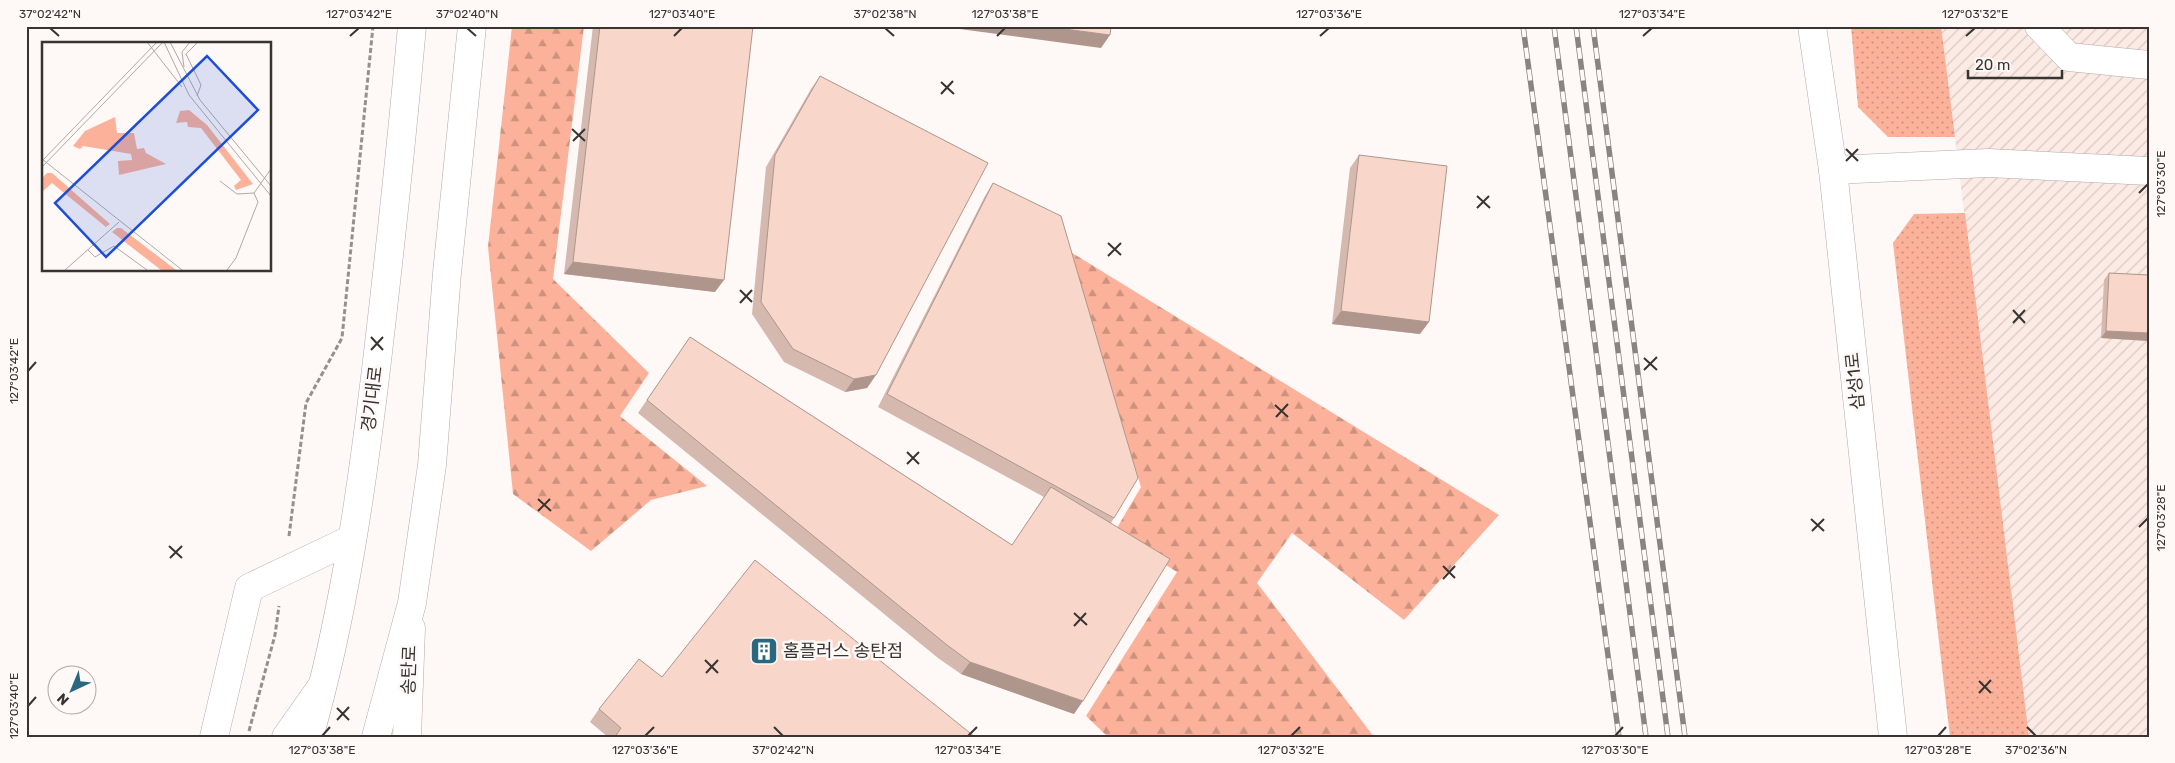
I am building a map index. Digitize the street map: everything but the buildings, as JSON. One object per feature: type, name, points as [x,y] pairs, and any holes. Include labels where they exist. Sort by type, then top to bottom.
[{"type":"main road","name":"경기대로","points":[[309,737],[324,682],[362,487],[396,201],[412,26]]},
{"type":"main road","points":[[376,737],[412,603],[432,465],[446,282],[472,26]]},
{"type":"main road","name":"삼성1로","points":[[1812,26],[1833,170],[1893,737]]},
{"type":"main road","points":[[2039,26],[2070,57],[2149,64]]},
{"type":"main road","points":[[1833,170],[1988,163],[2149,171]]},
{"type":"main road","points":[[214,737],[249,588],[352,539]]},
{"type":"main road","name":"송탄로","points":[[407,737],[412,603]]},
{"type":"main road","points":[[286,737],[324,682]]},
{"type":"path","points":[[247,737],[275,635],[306,403],[342,338],[373,26]]},
{"type":"shaded area","points":[[1941,26],[2149,26],[2149,737],[2029,737]]},
{"type":"green space","points":[[512,26],[584,26],[553,279],[649,373],[620,416],[707,486],[651,500],[591,551],[513,494],[488,247]]},
{"type":"green space","points":[[1851,26],[1941,26],[1955,137],[1888,137],[1858,107]]},
{"type":"green space","points":[[1965,213],[2029,737],[1950,737],[1893,243],[1914,214]]},
{"type":"green space","points":[[1069,251],[1499,515],[1404,620],[1292,533],[1257,583],[1374,737],[1108,737],[1086,716],[1177,572],[1114,533],[1141,487]]},
{"type":"railway","points":[[1523,26],[1619,737]]},
{"type":"railway","points":[[1554,26],[1646,737]]},
{"type":"railway","points":[[1576,26],[1668,737]]},
{"type":"railway","points":[[1593,26],[1685,737]]},
{"type":"place","name":"홈플러스 송탄점","points":[[764,651]]}]
